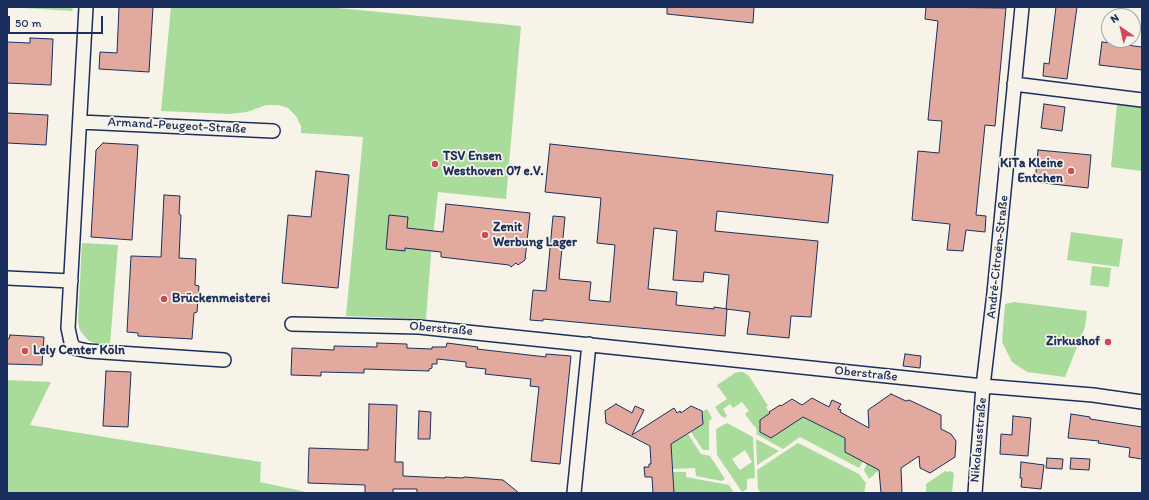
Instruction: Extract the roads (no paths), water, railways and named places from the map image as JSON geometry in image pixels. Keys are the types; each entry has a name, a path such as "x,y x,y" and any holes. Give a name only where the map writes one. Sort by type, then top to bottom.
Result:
{"street":[{"path":"86,7 68,328 71,342 74,348 88,351 224,360"},
{"name":"André-Citroën-Straße","path":"983,386 994,293 1022,7"},
{"path":"1014,84 1142,100"},
{"name":"Armand-Peugeot-Straße","path":"80,122 273,131"},
{"path":"7,278 71,281"},
{"name":"Oberstraße","path":"292,324 419,327 589,344 799,368 1093,395 1142,402"},
{"path":"574,493 589,344"},
{"name":"Nikolausstraße","path":"975,493 983,386"}],"place":[{"name":"TSV Ensen Westhoven 07 e.V.","path":"435,164"},
{"name":"KiTa Kleine Entchen","path":"1071,171"},
{"name":"Zenit Werbung Lager","path":"485,235"},
{"name":"Brückenmeisterei","path":"164,299"},
{"name":"Zirkushof","path":"1108,342"},
{"name":"Lely Center Köln","path":"25,351"}]}
